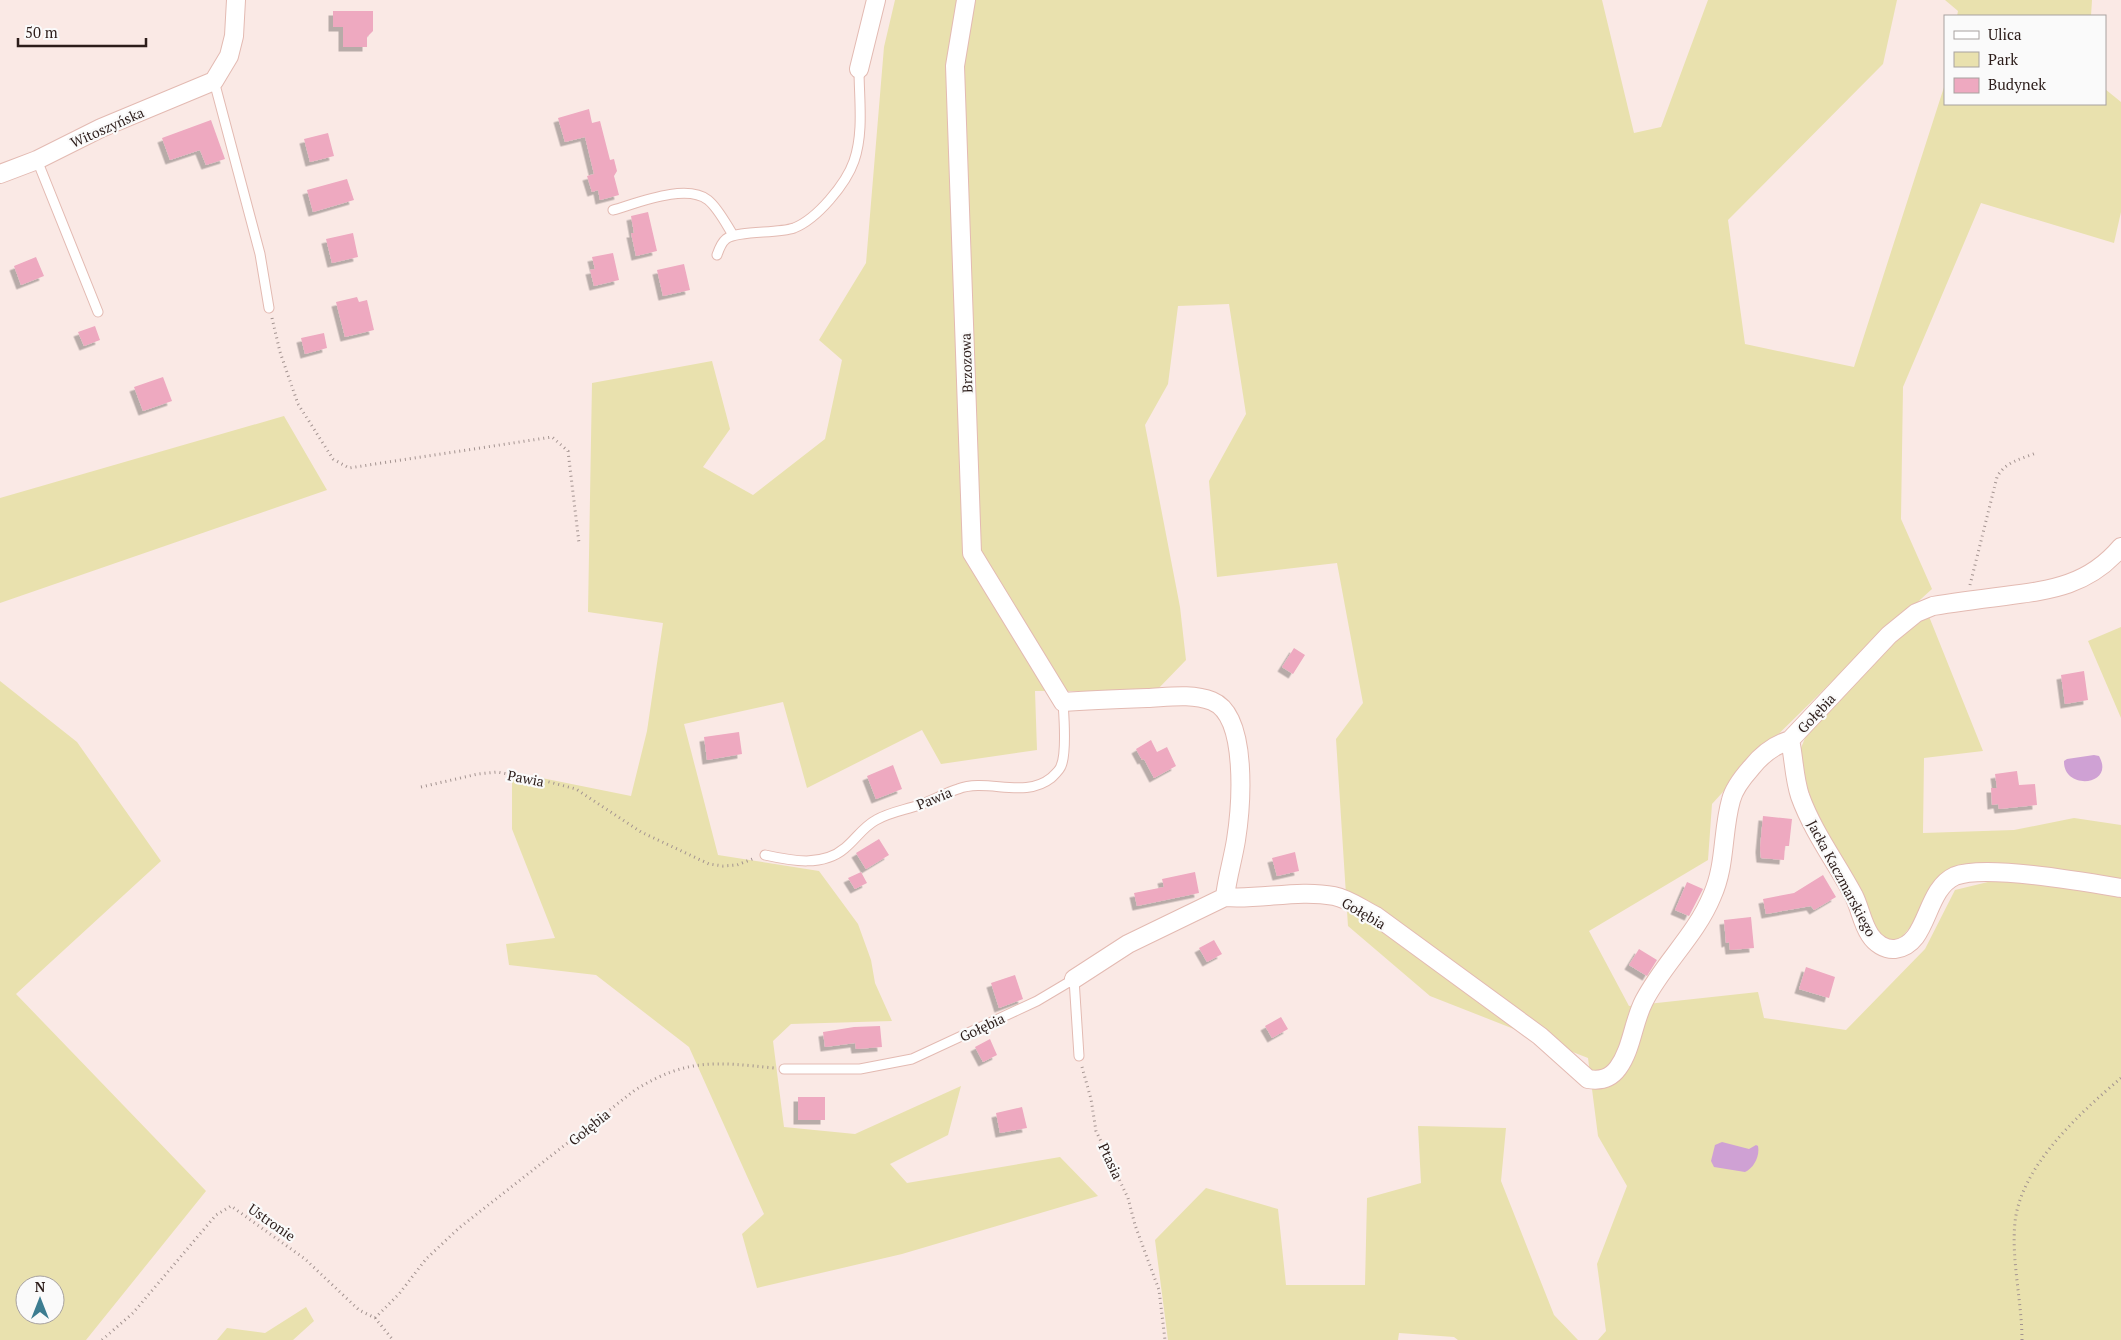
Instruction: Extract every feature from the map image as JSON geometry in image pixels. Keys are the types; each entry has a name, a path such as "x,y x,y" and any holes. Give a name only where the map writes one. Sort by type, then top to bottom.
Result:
{"street":[{"path":"214,81 229,56 234,36 236,0"},
{"path":"859,69 876,0"},
{"name":"Brzozowa","path":"966,0 955,66 972,554 1063,702"},
{"name":"Witoszyńska","path":"0,174 37,160 102,128 214,81"},
{"name":"Gołębia","path":"1074,979 1128,944 1225,896 1241,898 1334,896 1354,903 1376,916 1540,1036 1588,1079 1599,1081 1609,1077 1618,1068 1643,1002 1690,935 1712,898 1721,870 1731,799 1755,762 1769,749 1790,740 1889,635 1916,613 1933,606 2050,590 2072,583 2103,566 2121,546"},
{"path":"1063,702 1184,696 1214,701 1224,710 1231,722 1238,744 1240,784 1236,842 1225,896"},
{"name":"Jacka Kaczmarskiego","path":"1790,740 1799,793 1812,825 1854,897 1870,935 1885,948 1893,949 1906,946 1920,929 1938,890 1945,883 1962,875 1980,872 2012,874 2076,880 2121,888"}],"lane":[{"path":"717,255 725,239 733,235 794,228 831,199 845,181 854,161 859,137 859,69"},
{"path":"214,81 260,254 269,308"},
{"path":"37,160 98,312"},
{"path":"613,210 678,193 690,193 709,201 733,235"},
{"name":"Pawia","path":"765,855 791,860 820,861 837,854 865,827 895,811 921,805 938,796 961,788 1028,787 1040,784 1051,778 1061,766 1065,739 1063,702"},
{"path":"1074,979 1079,1056"},
{"name":"Gołębia","path":"784,1068 860,1068 888,1065 912,1059 1037,1001 1074,979"}],"path":[{"path":"269,308 280,352 298,404 333,460 349,468 552,437 568,451 579,543"},
{"path":"1966,601 1996,477 2001,469 2009,463 2036,453"},
{"name":"Pawia","path":"421,788 478,774 497,772 545,781 576,790 641,832 709,864 737,865 765,855"},
{"name":"Ptasia","path":"1079,1056 1091,1099 1096,1131 1128,1198 1135,1225 1159,1290 1165,1340"},
{"name":"Gołębia","path":"375,1318 399,1294 426,1259 460,1228 635,1090 677,1068 698,1064 739,1064 784,1068"},
{"path":"2022,1340 2015,1248 2015,1222 2021,1194 2049,1149 2088,1106 2121,1078"},
{"name":"Ustronie","path":"102,1340 133,1313 216,1215 231,1206 305,1259 359,1310 375,1318 393,1340"}],"green space":[{"path":"895,0 1602,0 1634,133 1661,127 1708,0 1897,0 1883,64 1728,220 1745,344 1854,367 1944,87 1944,105 2106,105 2106,90 2121,102 2121,212 2114,243 1981,203 1903,387 1901,519 1932,589 1855,659 1751,761 1712,804 1708,860 1589,931 1629,1006 1758,992 1764,1018 1846,1030 1925,949 1955,890 1992,881 2121,894 2121,1340 1598,1340 1606,1331 1597,1264 1627,1186 1598,1136 1588,1058 1430,996 1348,926 1336,739 1363,703 1337,563 1217,577 1209,481 1246,414 1229,304 1178,306 1168,384 1145,425 1180,607 1186,660 1156,691 1035,691 1037,750 941,764 922,730 807,788 783,702 684,724 718,855 819,871 858,924 871,960 875,983 892,1021 791,1024 773,1041 784,1127 855,1134 961,1086 948,1135 890,1164 907,1183 1060,1157 1098,1196 902,1254 757,1288 742,1234 764,1214 689,1047 596,975 509,965 506,944 555,938 512,829 512,772 631,796 647,731 663,623 588,612 592,383 712,361 730,429 703,467 753,495 825,439 842,360 819,340 866,263 884,47"},
{"path":"1945,0 2092,0 2091,15 1957,15 1958,11"},
{"path":"284,416 327,490 0,603 0,498"},
{"path":"1928,614 1983,751 1924,758 1923,833 2014,830 2074,818 2121,825 2121,880 1995,864 1949,871 1923,900 1915,921 1897,943 1878,936 1815,818 1801,782 1801,748 1805,738 1893,643"},
{"path":"2121,627 2121,718 2088,641"},
{"path":"0,681 77,742 161,861 16,994 206,1191 86,1340 0,1340"},
{"path":"1418,1126 1506,1128 1501,1181 1554,1315 1578,1340 1458,1340 1454,1337 1399,1333 1398,1340 1168,1340 1155,1240 1206,1188 1278,1209 1286,1285 1365,1285 1367,1198 1421,1183"},
{"path":"306,1307 314,1321 293,1340 217,1340 227,1328 265,1333"}],"shaded area":[{"path":"2099,756 2102,766 2101,774 2095,779 2079,781 2071,777 2066,771 2064,761 2067,759"},
{"path":"1722,1142 1749,1149 1756,1145 1758,1146 1758,1154 1754,1165 1745,1172 1714,1167 1711,1161 1715,1145"}],"building":[{"path":"333,11 373,11 373,31 367,37 367,47 343,47 343,27 333,27"},
{"path":"589,109 592,123 600,121 610,160 614,159 617,171 614,176 619,195 600,200 598,190 592,192 587,176 594,174 585,137 565,142 558,118"},
{"path":"211,120 225,159 206,165 200,150 170,160 162,138"},
{"path":"328,133 334,156 310,162 304,139"},
{"path":"347,179 354,200 313,212 307,190"},
{"path":"648,212 657,251 636,256 631,233 634,233 631,216"},
{"path":"353,233 358,257 332,263 326,239"},
{"path":"613,253 619,280 594,286 590,270 595,269 592,257"},
{"path":"36,257 44,276 21,285 14,266"},
{"path":"684,264 690,290 663,296 657,270"},
{"path":"357,297 359,302 367,300 374,330 345,337 336,302"},
{"path":"95,326 100,340 84,346 78,332"},
{"path":"324,333 327,348 305,354 301,338"},
{"path":"163,377 172,401 143,411 134,387"},
{"path":"1294,648 1305,655 1293,674 1282,667"},
{"path":"2084,671 2088,700 2065,704 2061,675"},
{"path":"739,732 742,754 707,760 704,737"},
{"path":"1151,740 1157,752 1167,747 1176,766 1154,778 1144,759 1142,760 1136,749"},
{"path":"893,765 902,789 876,799 867,776"},
{"path":"2017,771 2019,785 2035,784 2037,805 1999,809 1998,804 1992,805 1991,788 1997,788 1995,774"},
{"path":"1763,816 1792,819 1789,846 1785,846 1784,860 1761,858"},
{"path":"879,839 889,855 866,869 856,853"},
{"path":"1295,852 1299,871 1277,876 1272,858"},
{"path":"861,872 867,883 855,889 848,878"},
{"path":"1195,872 1199,893 1137,906 1134,893 1164,887 1162,879"},
{"path":"1823,875 1836,897 1814,910 1811,906 1766,914 1763,899 1794,893"},
{"path":"1687,882 1703,889 1689,916 1675,910"},
{"path":"1751,917 1754,948 1730,950 1729,942 1726,943 1724,920"},
{"path":"1214,940 1222,954 1207,962 1199,948"},
{"path":"1639,949 1657,960 1647,976 1629,965"},
{"path":"1806,967 1835,977 1829,998 1799,989"},
{"path":"1015,975 1023,999 999,1008 991,983"},
{"path":"1281,1017 1288,1029 1272,1038 1265,1026"},
{"path":"880,1026 882,1047 856,1049 855,1043 825,1047 823,1032 854,1027"},
{"path":"990,1039 997,1055 983,1062 975,1047"},
{"path":"798,1097 825,1097 825,1120 798,1120"},
{"path":"1022,1107 1027,1128 1000,1133 996,1113"}]}
